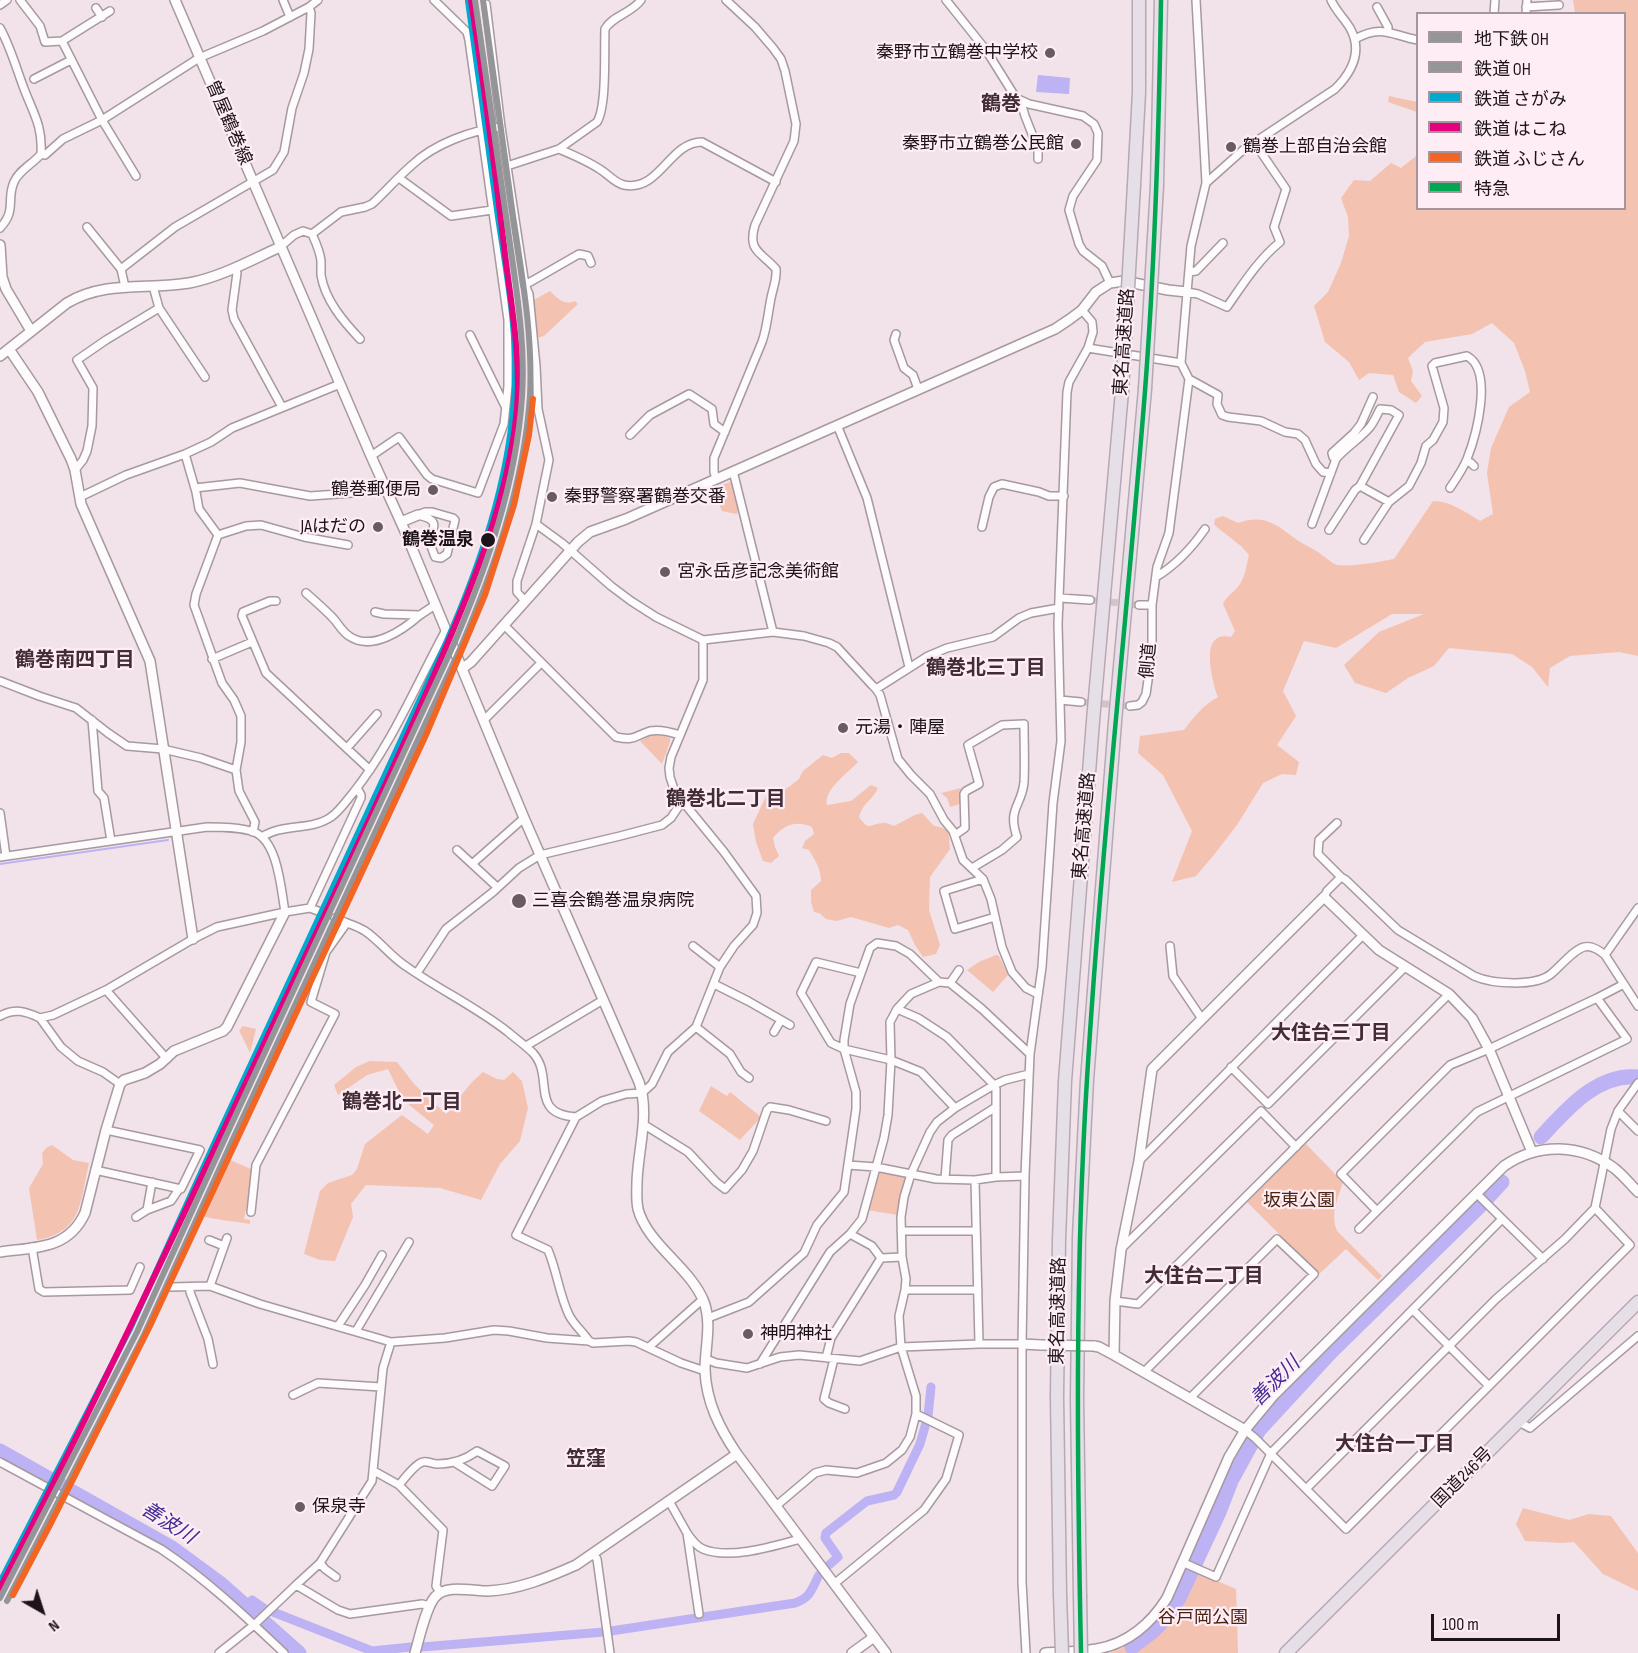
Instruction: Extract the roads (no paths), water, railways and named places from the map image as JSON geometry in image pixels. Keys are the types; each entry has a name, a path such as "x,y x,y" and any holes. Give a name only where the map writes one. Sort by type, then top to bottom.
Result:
{"highway":[{"name":"東名高速道路","path":"1062,1653 1058,1374 1065,1081 1122,391 1138,93 1139,0"},
{"name":"東名高速道路","path":"1081,1653 1077,1400 1079,1237 1087,1080 1114,734 1145,389 1157,186 1161,0"},
{"name":"国道246号","path":"1286,1653 1638,1302"}],"street":[{"path":"0,5 7,0"},
{"path":"20,0 40,26 45,42 54,40 62,42 110,11"},
{"name":"曽屋鶴巻線","path":"174,0 401,522 642,1093"},
{"path":"282,0 290,17"},
{"path":"41,154 45,155 69,135 102,120 199,58 263,31 318,0"},
{"path":"371,456 399,437 432,479 478,493 504,424 508,386 508,320 467,32 434,0"},
{"path":"507,166 559,149 597,122 601,116 605,30 608,24 636,7 641,0"},
{"path":"716,479 714,458 762,342 768,324 771,297 777,276 776,268 761,257 757,251 752,234 794,141 796,124 781,59 755,27 726,0"},
{"path":"946,0 986,50 1016,98 1021,102 1083,116 1094,124 1098,133 1097,160 1073,196 1069,210 1079,244 1083,251 1102,266 1110,283"},
{"path":"1196,0 1206,183 1191,246 1181,363 1189,380 1218,395 1217,404 1222,415 1260,421 1285,432 1298,434 1305,440 1316,464 1323,472 1331,473"},
{"path":"1206,183 1254,142 1335,89 1346,78 1354,64 1357,51 1355,39 1331,0"},
{"path":"486,4 501,127 525,285 529,294 538,409 549,460 536,524 516,586 525,601"},
{"path":"1526,7 1559,5"},
{"path":"121,268 175,227 273,170 284,152 292,108 304,73 309,49 309,7"},
{"path":"1377,7 1388,27 1388,32"},
{"path":"96,8 102,17"},
{"path":"0,28 38,121 42,144 41,154 16,178 12,186 9,219 0,228"},
{"path":"1355,39 1376,30 1416,39"},
{"path":"62,42 102,120 136,176"},
{"path":"34,79 71,60"},
{"path":"1021,102 1024,116 1038,149 1038,159"},
{"path":"312,234 341,212 372,204 414,163 427,154 481,130 501,127"},
{"path":"559,149 583,159 619,183 636,185 655,176 684,147 694,142 702,142 776,182"},
{"path":"463,668 471,662 570,550 590,532 626,519 1055,329 1082,310 1096,292 1110,283 1125,281 1198,294 1227,307 1266,253 1280,242 1274,227 1286,189 1254,142"},
{"path":"399,178 451,216 492,210"},
{"path":"87,227 121,268 125,286"},
{"path":"0,356 78,296 100,289 203,280 280,247 303,231 312,234 320,252 321,274 325,290 336,310 360,339"},
{"path":"1189,272 1196,271 1223,243"},
{"path":"0,245 1,274 6,289 31,331"},
{"path":"525,285 579,254 588,256 591,263"},
{"path":"235,268 237,273 232,310 234,319 282,407"},
{"path":"153,286 159,308 205,377"},
{"path":"75,470 87,451 92,426 93,388 77,360 159,308"},
{"path":"1026,1653 1022,1582 1022,1344 1029,1074 1042,967 1053,803 1061,741 1059,608 1067,392 1073,372 1088,348 1093,332 1092,322 1082,310"},
{"path":"896,334 894,340 904,368 913,375 918,389"},
{"path":"470,335 506,409"},
{"path":"1088,348 1181,363"},
{"path":"9,349 38,392 75,470 81,504 150,661 193,939"},
{"path":"1364,540 1389,502 1409,486 1421,463 1426,446 1433,440 1443,422 1444,408 1432,366 1435,363 1467,356 1477,367 1481,386 1481,404 1471,462 1450,488"},
{"name":"側道","path":"1130,706 1142,702 1146,694 1152,652 1152,605 1156,567 1169,533 1189,380"},
{"path":"80,497 126,475 185,454 232,429 340,384"},
{"path":"630,435 650,415 688,394 712,409 714,424 725,432"},
{"path":"1336,459 1332,453 1354,433 1373,397"},
{"path":"1312,524 1336,459 1370,427 1380,409 1391,410 1399,415 1360,486 1329,530"},
{"path":"837,425 867,498 909,667"},
{"path":"185,454 199,509 218,535"},
{"path":"733,471 773,632"},
{"path":"195,488 240,483 310,496 366,492 384,486"},
{"path":"982,527 993,487 1002,484 1049,496 1064,496"},
{"path":"1360,486 1389,502"},
{"path":"401,522 432,512 453,518 456,523 447,554 441,558 435,557 429,541 434,525 442,515"},
{"path":"418,515 429,519 434,525"},
{"path":"536,524 631,601 656,617 703,640 773,632 804,636 837,647 880,695 898,759 930,795 955,835 963,860 983,879 995,917 998,948 1012,972 1026,988 1038,994"},
{"path":"218,535 246,526 261,525 304,537 348,545"},
{"path":"1156,577 1183,556 1205,529"},
{"path":"218,535 194,605 222,683 234,700 241,716 241,742 237,770 239,791 255,822 253,832"},
{"path":"306,593 332,616 346,634 361,641 380,639 390,635 409,625 435,605"},
{"path":"1060,598 1090,600"},
{"path":"276,601 270,601 243,612 242,616 266,672 370,770"},
{"path":"1139,605 1152,605"},
{"path":"876,689 909,667 947,648 993,637 1019,618 1031,613 1059,608"},
{"path":"375,612 420,615"},
{"path":"504,625 616,737 633,739 656,730 680,735"},
{"path":"262,837 271,831 321,823 337,812 357,788 390,739 446,630"},
{"path":"589,1341 574,1324 568,1313 548,1250 516,1235 576,1117 602,1101 612,1097 642,1093 652,1084 668,1053 696,1027 720,966 734,946 753,926 757,913 756,896 675,792 672,785 669,768 671,757 703,680 703,640"},
{"path":"212,659 252,642"},
{"path":"484,720 542,663"},
{"path":"0,681 76,708 128,746 162,749 201,758 237,770"},
{"path":"1060,700 1081,702"},
{"path":"347,748 377,714"},
{"path":"92,720 99,791 104,798 111,841"},
{"path":"955,835 965,828 964,794 979,784 968,745 1002,725 1024,724 1024,785 1014,811 1013,822 1017,837 1002,850 972,868"},
{"path":"40,1018 52,1015 106,990 217,927 285,912 314,909 361,798 357,788"},
{"path":"417,974 446,929 519,868 540,855 662,825 671,818 679,806 685,804"},
{"path":"0,813 3,857 207,827 226,827 253,832 262,837 269,846 276,866 285,912 227,1027 223,1031 174,1052 145,1073 124,1080 120,1084 80,1224 66,1238 56,1243 0,1252"},
{"path":"472,864 524,818"},
{"path":"1337,824 1319,840 1318,854 1398,930 1484,980 1526,982 1540,980 1578,950 1584,947 1597,949 1605,955 1638,1006"},
{"path":"457,850 497,887"},
{"path":"1114,1355 1115,1301 1121,1250 1139,1161 1152,1068 1324,897 1341,877"},
{"path":"983,879 944,891 955,928 995,917"},
{"path":"1324,897 1379,950 1449,994 1472,1018 1489,1048 1532,1152"},
{"path":"1605,955 1635,918 1638,908"},
{"path":"335,918 366,932 405,967 489,1017 526,1046 539,1061 543,1072 547,1103 559,1115 576,1117"},
{"path":"251,1212 256,1165 335,1014 311,1002 327,952 346,924"},
{"path":"1139,1161 1363,935"},
{"path":"708,1318 749,1302 804,1253 817,1225 844,1192 856,1109 856,1092 844,1049 850,1004 870,948 877,943 896,946 910,954 939,982"},
{"path":"693,946 720,966"},
{"path":"1170,946 1173,976 1202,1019"},
{"path":"861,973 816,962 801,993 831,1043 844,1049 891,1060 921,1072 955,1108"},
{"path":"1231,1067 1268,1104 1404,967"},
{"path":"950,983 959,969"},
{"path":"760,1364 830,1252 850,1234 862,1219 888,1115 891,1060 890,1022 897,1009 911,994 939,982 950,983 1030,1054"},
{"path":"714,984 789,1025"},
{"path":"1377,1211 1341,1173 1450,1065 1624,984"},
{"path":"106,990 166,1059"},
{"path":"1115,1301 1138,1304 1449,994"},
{"path":"1359,1229 1477,1112 1627,1040 1597,998"},
{"path":"526,1046 603,1000"},
{"path":"897,1009 918,1018 947,1037 994,1085 996,1089 996,1177"},
{"path":"0,1016 9,1011 19,1011 40,1018 61,1047 69,1054 120,1084"},
{"path":"774,1032 781,1020"},
{"path":"696,1027 730,1054 741,1072 749,1078"},
{"path":"776,1506 815,1473 826,1470 857,1473 886,1463 902,1450 910,1437 916,1414 916,1396 901,1347 899,1316 906,1279 902,1257 901,1217 911,1174 937,1122 955,1108 994,1085 1029,1074"},
{"path":"1306,1489 1496,1299 1565,1239 1595,1208 1611,1129 1618,1111 1638,1083"},
{"path":"642,1093 643,1124 637,1177 638,1210 655,1239 693,1282 703,1299 708,1318 705,1371 715,1417 737,1454 886,1653"},
{"path":"643,1124 687,1152 725,1189 742,1170 753,1151 770,1107 826,1121"},
{"path":"945,1179 948,1140 996,1107"},
{"path":"1121,1250 1261,1111 1296,1147"},
{"path":"1618,1111 1638,1131"},
{"path":"106,1130 200,1150 181,1189 171,1201 136,1217"},
{"path":"1045,1653 1095,1650 1129,1637 1145,1625 1167,1598 1228,1457 1245,1430 1274,1395 1504,1166 1532,1152 1572,1149 1590,1154 1604,1162 1638,1191"},
{"path":"848,1165 876,1167 936,1179 975,1180 1025,1176"},
{"path":"95,1170 179,1189"},
{"path":"975,1180 979,1344"},
{"path":"147,1210 152,1182"},
{"path":"1476,1193 1543,1259"},
{"path":"706,1359 747,1368 780,1357 799,1355 860,1361 901,1347 1022,1344 1099,1347 1245,1430 1346,1528 1630,1245 1595,1208"},
{"path":"1184,1563 1216,1577 1271,1453 1502,1219"},
{"path":"901,1231 976,1231"},
{"path":"850,1234 872,1246 881,1258"},
{"path":"210,1286 227,1238"},
{"path":"1144,1372 1277,1239 1314,1274 1190,1398"},
{"path":"209,1240 224,1246"},
{"path":"356,1331 409,1242"},
{"path":"32,1247 39,1289 44,1292 130,1290 140,1267"},
{"path":"338,1326 382,1255"},
{"path":"881,1258 902,1257"},
{"path":"845,1409 829,1404 825,1399 831,1338 881,1258"},
{"path":"171,1287 210,1286 260,1304 391,1342 445,1338 494,1330 593,1343 629,1341 705,1371"},
{"path":"190,1287 213,1364"},
{"path":"905,1290 978,1290"},
{"path":"649,1347 703,1299"},
{"path":"1413,1310 1489,1386"},
{"path":"1519,1422 1530,1428 1638,1336"},
{"path":"219,1653 264,1617 320,1563 372,1481 383,1368 391,1342"},
{"path":"293,1395 318,1383 381,1387"},
{"path":"1557,1384 1567,1396"},
{"path":"834,1584 924,1510 946,1479 959,1435 916,1414"},
{"path":"399,1485 418,1464 465,1460 477,1451 505,1466 492,1486 454,1462"},
{"path":"415,1653 430,1606 440,1592 452,1589 490,1591 514,1587 554,1575 576,1565 737,1454"},
{"path":"0,1462 161,1549 229,1602 284,1653"},
{"path":"374,1471 399,1485 443,1530 436,1586 440,1592"},
{"path":"669,1501 687,1533 703,1549 720,1553 765,1549 800,1539"},
{"path":"687,1533 699,1614"},
{"path":"593,1554 597,1559 610,1653"},
{"path":"320,1563 336,1577"},
{"path":"296,1585 338,1610 350,1614 422,1604 430,1606"},
{"path":"852,1653 873,1637"}],"waterway":[{"path":"0,864 168,840"},
{"name":"善波川","path":"1541,1137 1583,1095 1609,1081 1623,1077 1638,1077"},
{"name":"善波川","path":"1132,1647 1166,1618 1179,1598 1231,1481 1259,1430 1331,1352 1502,1182"},
{"path":"928,1416 931,1387"},
{"path":"829,1565 838,1557 825,1538 826,1533 867,1501 894,1495 897,1492 920,1444 926,1423"},
{"name":"善波川","path":"0,1451 172,1548 221,1584 299,1653"},
{"path":"611,1631 795,1603 808,1595 819,1575"},
{"path":"252,1600 265,1609"},
{"path":"273,1612 372,1651 411,1647"},
{"path":"422,1647 604,1632"}],"tunnel":[{"path":"1090,600 1139,605"},
{"path":"1081,702 1130,706"},
{"path":"318,911 335,918"}],"metro line":[{"name":"OH","path":"0,1598 137,1332 453,646 498,524 519,429 523,374 516,284 475,0"}],"rail line":[{"name":"はこね","path":"0,1588 123,1341 380,797 464,605 498,508 513,442 518,369 485,95 471,0"},
{"name":"OH","path":"7,1601 144,1335 460,649 506,526 527,429 530,351 523,284 483,0"},
{"name":"さがみ","path":"0,1582 130,1329 446,643 470,584 490,524 499,493 511,431 515,353 508,285 468,1"},
{"name":"ふじさん","path":"13,1595 149,1328 426,735 485,595 514,505 529,435 533,399"}],"place":[{"name":"秦野市立鶴巻中学校","path":"1050,53"},
{"name":"秦野市立鶴巻公民館","path":"1076,144"},
{"name":"鶴巻上部自治会館","path":"1231,147"},
{"name":"鶴巻郵便局","path":"433,490"},
{"name":"秦野警察署鶴巻交番","path":"552,497"},
{"name":"JAはだの","path":"378,527"},
{"name":"鶴巻温泉","path":"488,540"},
{"name":"宮永岳彦記念美術館","path":"665,572"},
{"name":"元湯・陣屋","path":"843,728"},
{"name":"三喜会鶴巻温泉病院","path":"519,901"},
{"name":"神明神社","path":"748,1334"},
{"name":"保泉寺","path":"300,1507"}],"district":[{"name":"鶴巻","path":"1001,105"},
{"name":"鶴巻南四丁目","path":"75,661"},
{"name":"鶴巻北三丁目","path":"986,669"},
{"name":"鶴巻北二丁目","path":"726,800"},
{"name":"大住台三丁目","path":"1331,1034"},
{"name":"鶴巻北一丁目","path":"402,1103"},
{"name":"大住台二丁目","path":"1204,1277"},
{"name":"大住台一丁目","path":"1395,1445"},
{"name":"笠窪","path":"586,1460"}],"park label":[{"name":"坂東公園","path":"1299,1201"},
{"name":"谷戸岡公園","path":"1203,1618"}]}
